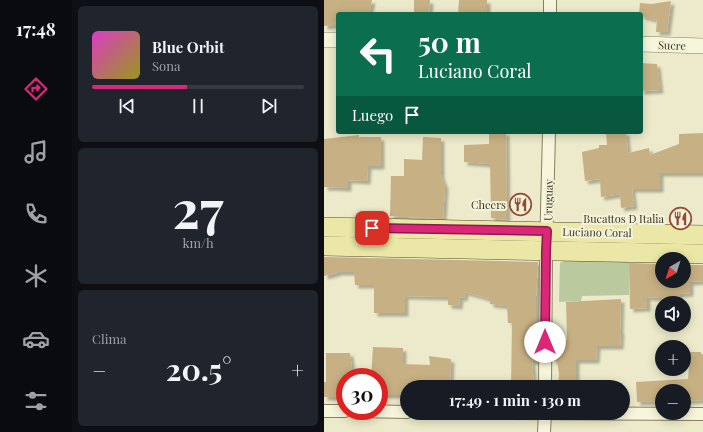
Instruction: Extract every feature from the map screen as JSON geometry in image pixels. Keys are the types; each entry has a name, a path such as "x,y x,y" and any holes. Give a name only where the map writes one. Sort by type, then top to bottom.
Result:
{"main road":[{"name":"Luciano Coral","path":"324,227 703,235"},
{"name":"Luciano Coral","path":"324,246 703,254"}],"street":[{"path":"550,0 550,12"},
{"path":"324,40 336,40"},
{"name":"Sucre","path":"643,44 703,46"},
{"name":"Uruguay","path":"545,380 549,134"},
{"path":"324,410 336,411"},
{"path":"388,412 400,412"},
{"path":"630,414 703,414"},
{"path":"544,432 545,420"}],"green space":[{"path":"563,261 629,261 629,295 582,296 581,301 559,302 560,263"}],"building":[{"path":"324,0 372,0 369,12 336,12 335,25 324,26"},
{"path":"414,0 430,0 429,12 414,12"},
{"path":"459,0 487,0 487,12 458,12"},
{"path":"671,1 667,32 656,32 657,20 643,16 643,12 639,12 640,3 652,4"},
{"path":"643,63 657,64 660,90 643,91"},
{"path":"703,133 703,173 660,173 660,189 632,189 634,206 621,208 620,194 601,197 600,179 585,181 582,152 599,148 599,145 607,145 606,134 626,134 628,153 649,148 650,155 679,144 679,134"},
{"path":"489,134 506,134 507,220 491,218 490,164 464,162 464,145 489,144"},
{"path":"359,135 359,137 381,137 381,166 368,166 367,181 348,180 348,188 324,187 324,139"},
{"path":"423,137 441,138 441,175 445,186 443,219 390,216 391,176 404,176 404,159 422,160"},
{"path":"324,257 538,262 536,340 538,340 538,361 532,361 533,380 511,380 512,323 508,323 507,306 490,304 490,299 465,292 464,298 460,297 459,306 448,305 448,297 405,296 405,313 374,313 374,285 355,285 354,272 338,272 324,276"},
{"path":"629,263 655,264 655,288 690,288 690,293 679,294 678,296 647,297 647,308 630,309"},
{"path":"691,265 703,265 703,281 691,282"},
{"path":"621,299 620,346 597,346 596,360 576,360 576,380 559,380 557,361 553,361 553,340 567,340 566,302"},
{"path":"373,347 403,348 403,364 430,365 429,356 451,359 450,380 400,380 400,395 388,395 388,368 372,368"},
{"path":"691,352 701,352 701,354 703,354 703,400 691,401 691,384 655,384 655,401 637,402 636,382 688,379 688,376 691,376"},
{"path":"326,353 350,353 352,368 336,368 336,397 324,397 324,382 326,382"}],"place":[{"name":"Cheers","path":"521,204"},
{"name":"Bucattos D Italia","path":"680,218"}],"route":[{"path":"372,228 547,231 545,342"}]}
